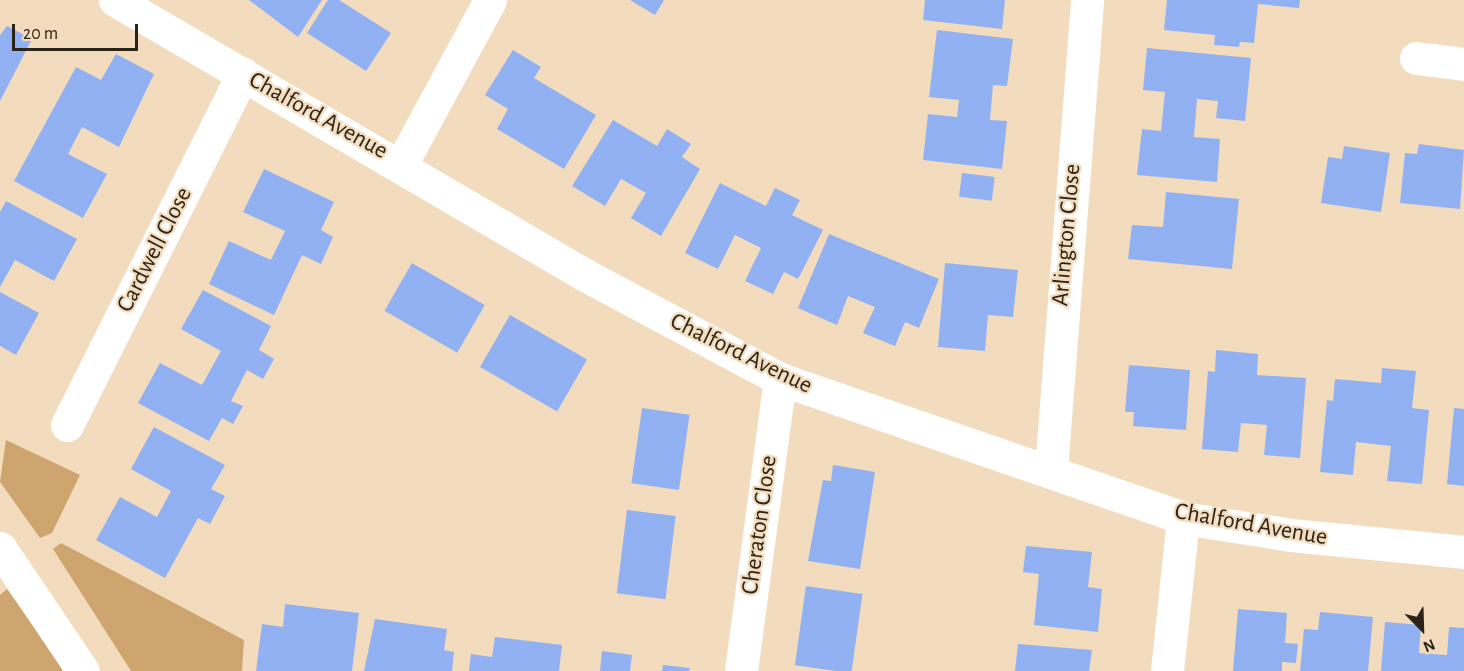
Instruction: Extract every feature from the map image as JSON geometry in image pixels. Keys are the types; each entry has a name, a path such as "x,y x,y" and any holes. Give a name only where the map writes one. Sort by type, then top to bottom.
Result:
{"street":[{"name":"Chalford Avenue","path":"115,0 402,163 585,275 780,379 1051,470 1184,518 1291,535 1464,552"},
{"path":"402,163 490,0"},
{"name":"Arlington Close","path":"1051,470 1087,0"},
{"path":"1416,58 1464,64"},
{"name":"Cardwell Close","path":"67,425 243,74"},
{"name":"Cheraton Close","path":"741,671 780,379"},
{"path":"1167,671 1184,518"},
{"path":"0,548 83,671"}],"shaded area":[{"path":"6,440 80,475 52,533 40,538 0,482"},
{"path":"61,543 244,640 242,671 131,671 53,549"},
{"path":"7,589 63,671 0,671 0,595"}],"building":[{"path":"249,0 322,0 298,37"},
{"path":"328,0 339,0 391,33 366,71 307,33"},
{"path":"630,0 664,0 655,15"},
{"path":"925,0 1005,0 1002,29 923,20"},
{"path":"1167,0 1300,0 1299,8 1258,4 1254,43 1240,42 1239,47 1214,45 1215,35 1164,30"},
{"path":"7,26 32,39 0,101 0,35"},
{"path":"937,30 1013,39 1007,86 993,85 990,120 1007,121 1002,169 923,160 928,114 957,117 959,100 929,97"},
{"path":"1147,48 1251,58 1245,121 1216,118 1218,101 1197,99 1194,137 1220,139 1217,182 1137,175 1142,129 1161,131 1165,92 1143,90"},
{"path":"513,50 541,67 534,78 596,115 564,169 497,129 508,109 485,95"},
{"path":"116,54 154,74 119,147 82,127 68,154 107,174 83,218 14,181 76,67 101,80"},
{"path":"613,120 657,146 667,129 691,144 682,157 700,169 661,236 631,218 646,193 621,179 605,206 572,186"},
{"path":"1419,144 1464,150 1460,209 1400,203 1405,153 1417,154"},
{"path":"1344,146 1390,153 1381,212 1321,203 1328,157 1342,159"},
{"path":"264,169 334,202 321,230 333,237 321,264 302,255 274,315 209,284 229,241 271,260 285,231 243,212"},
{"path":"962,173 995,177 992,201 959,197"},
{"path":"720,183 766,206 775,188 800,200 792,215 823,230 798,279 784,272 773,294 745,281 761,248 735,235 718,269 685,253"},
{"path":"1166,192 1239,199 1232,269 1128,259 1132,225 1163,227"},
{"path":"6,201 77,239 54,281 15,260 0,287 0,212"},
{"path":"829,234 939,279 919,328 905,322 895,346 863,333 875,307 848,296 837,325 798,308"},
{"path":"412,263 485,305 457,353 384,311"},
{"path":"945,263 1018,270 1013,317 988,315 985,351 938,347"},
{"path":"203,290 271,326 259,350 274,359 263,379 247,370 231,401 243,406 233,424 222,418 209,441 138,403 160,363 202,385 221,351 181,329"},
{"path":"0,292 39,313 16,355 0,346"},
{"path":"510,315 587,360 557,411 480,367"},
{"path":"1216,350 1258,354 1257,375 1306,378 1300,458 1264,455 1267,425 1241,423 1238,452 1202,449 1208,371 1215,372"},
{"path":"1129,365 1190,370 1186,430 1133,426 1134,412 1125,412"},
{"path":"1382,368 1416,371 1412,408 1429,410 1422,484 1387,481 1391,446 1356,442 1353,475 1320,472 1327,400 1333,401 1335,379 1381,383"},
{"path":"642,408 690,415 679,490 631,483"},
{"path":"1454,408 1464,409 1464,486 1447,484"},
{"path":"154,427 225,465 211,489 225,496 210,524 198,518 165,578 96,540 120,497 157,517 171,491 131,469"},
{"path":"833,465 875,472 860,569 808,561 823,480 831,481"},
{"path":"627,510 676,516 665,599 617,593"},
{"path":"1026,546 1092,552 1088,587 1102,589 1098,632 1034,625 1039,574 1023,572"},
{"path":"806,586 862,594 852,671 795,665"},
{"path":"285,604 359,613 352,671 256,671 262,624 283,627"},
{"path":"1238,609 1287,613 1285,643 1298,644 1296,663 1282,662 1282,671 1233,671"},
{"path":"1320,612 1373,617 1368,671 1300,671 1304,629 1318,630"},
{"path":"375,619 447,629 444,650 454,652 452,671 364,671"},
{"path":"1385,622 1421,625 1419,653 1447,655 1449,627 1464,628 1464,671 1381,671"},
{"path":"495,637 562,645 559,671 469,671 471,654 492,657"},
{"path":"1018,644 1092,650 1089,671 1015,671"},
{"path":"602,651 632,655 630,671 600,671"},
{"path":"663,665 690,668 689,671 662,671"}]}
